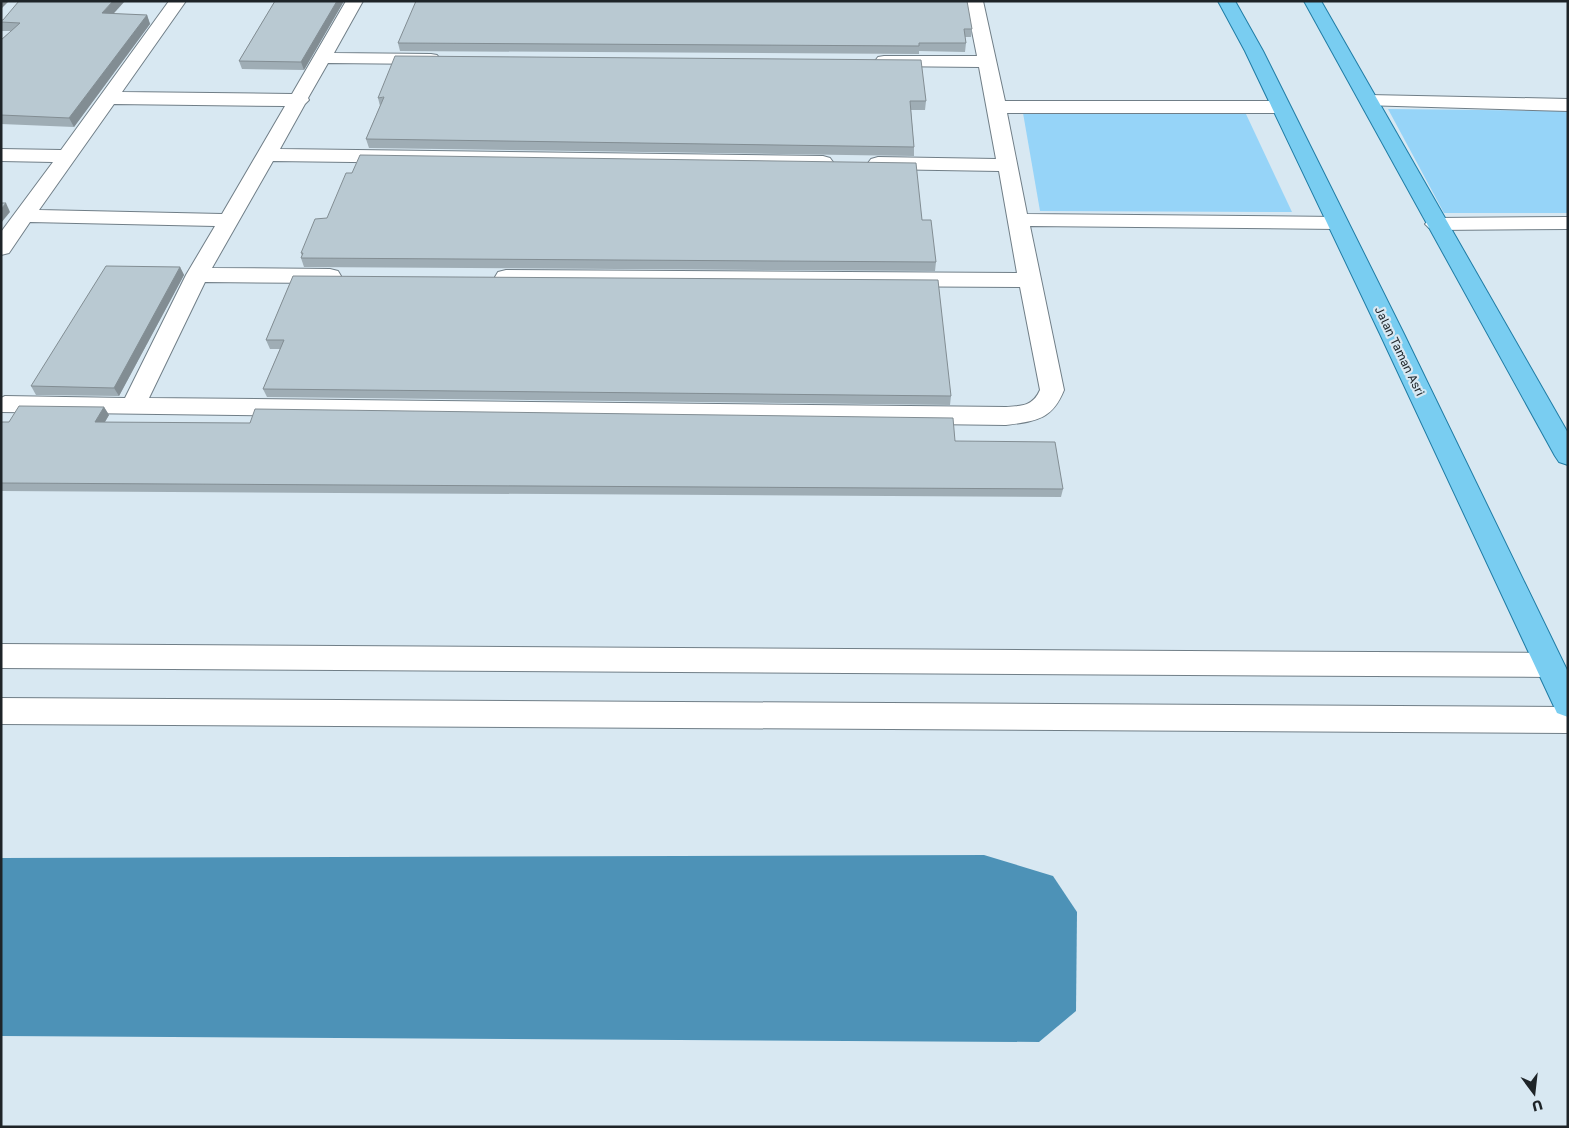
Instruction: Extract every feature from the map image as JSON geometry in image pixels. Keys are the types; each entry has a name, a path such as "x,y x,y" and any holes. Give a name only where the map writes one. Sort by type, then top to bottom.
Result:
{"main road":[{"path":"1312,1 1568,456"},
{"path":"1330,1 1339,49"},
{"name":"Jalan Taman Asri","path":"1218,4 1254,51 1568,704"}],"street":[{"path":"1,248 178,1"},
{"path":"133,406 197,276 228,220 300,100 355,1"},
{"path":"4,405 1006,416 1036,413 1048,403 1052,390 1028,280 1019,220 974,1"},
{"path":"323,58 452,59"},
{"path":"868,61 988,62"},
{"path":"108,98 300,100"},
{"path":"1369,101 1568,104"},
{"path":"996,107 1280,106"},
{"path":"1,155 66,156"},
{"path":"267,155 1008,165"},
{"path":"25,216 228,220"},
{"path":"1019,220 1337,223"},
{"path":"1436,224 1568,223"},
{"path":"197,276 355,276"},
{"path":"484,277 1028,280"},
{"path":"1,656 1548,665"},
{"path":"1,711 1568,720"}],"shaded area":[{"path":"1388,109 1568,111 1568,213 1444,213"},
{"path":"1023,113 1246,114 1292,212 1040,211"},
{"path":"984,855 1053,876 1077,912 1076,1011 1039,1042 1,1036 1,858"}],"building":[{"path":"19,1 113,1 102,13 147,15 69,118 1,115 1,40 20,23 1,22 1,20"},
{"path":"275,1 337,1 301,62 239,61"},
{"path":"416,1 967,1 972,29 964,29 966,43 919,43 919,46 398,43"},
{"path":"395,56 921,60 926,101 910,101 914,147 366,139 384,97 378,98"},
{"path":"360,155 916,163 922,220 931,220 936,262 301,258 303,253 301,253 315,219 327,218 346,173 352,173"},
{"path":"106,266 180,267 114,388 31,386"},
{"path":"293,276 938,280 951,396 263,389 284,340 266,340"},
{"path":"19,406 104,407 95,422 250,423 255,409 953,418 955,441 1055,442 1063,489 1,483 1,422 9,422"}]}
